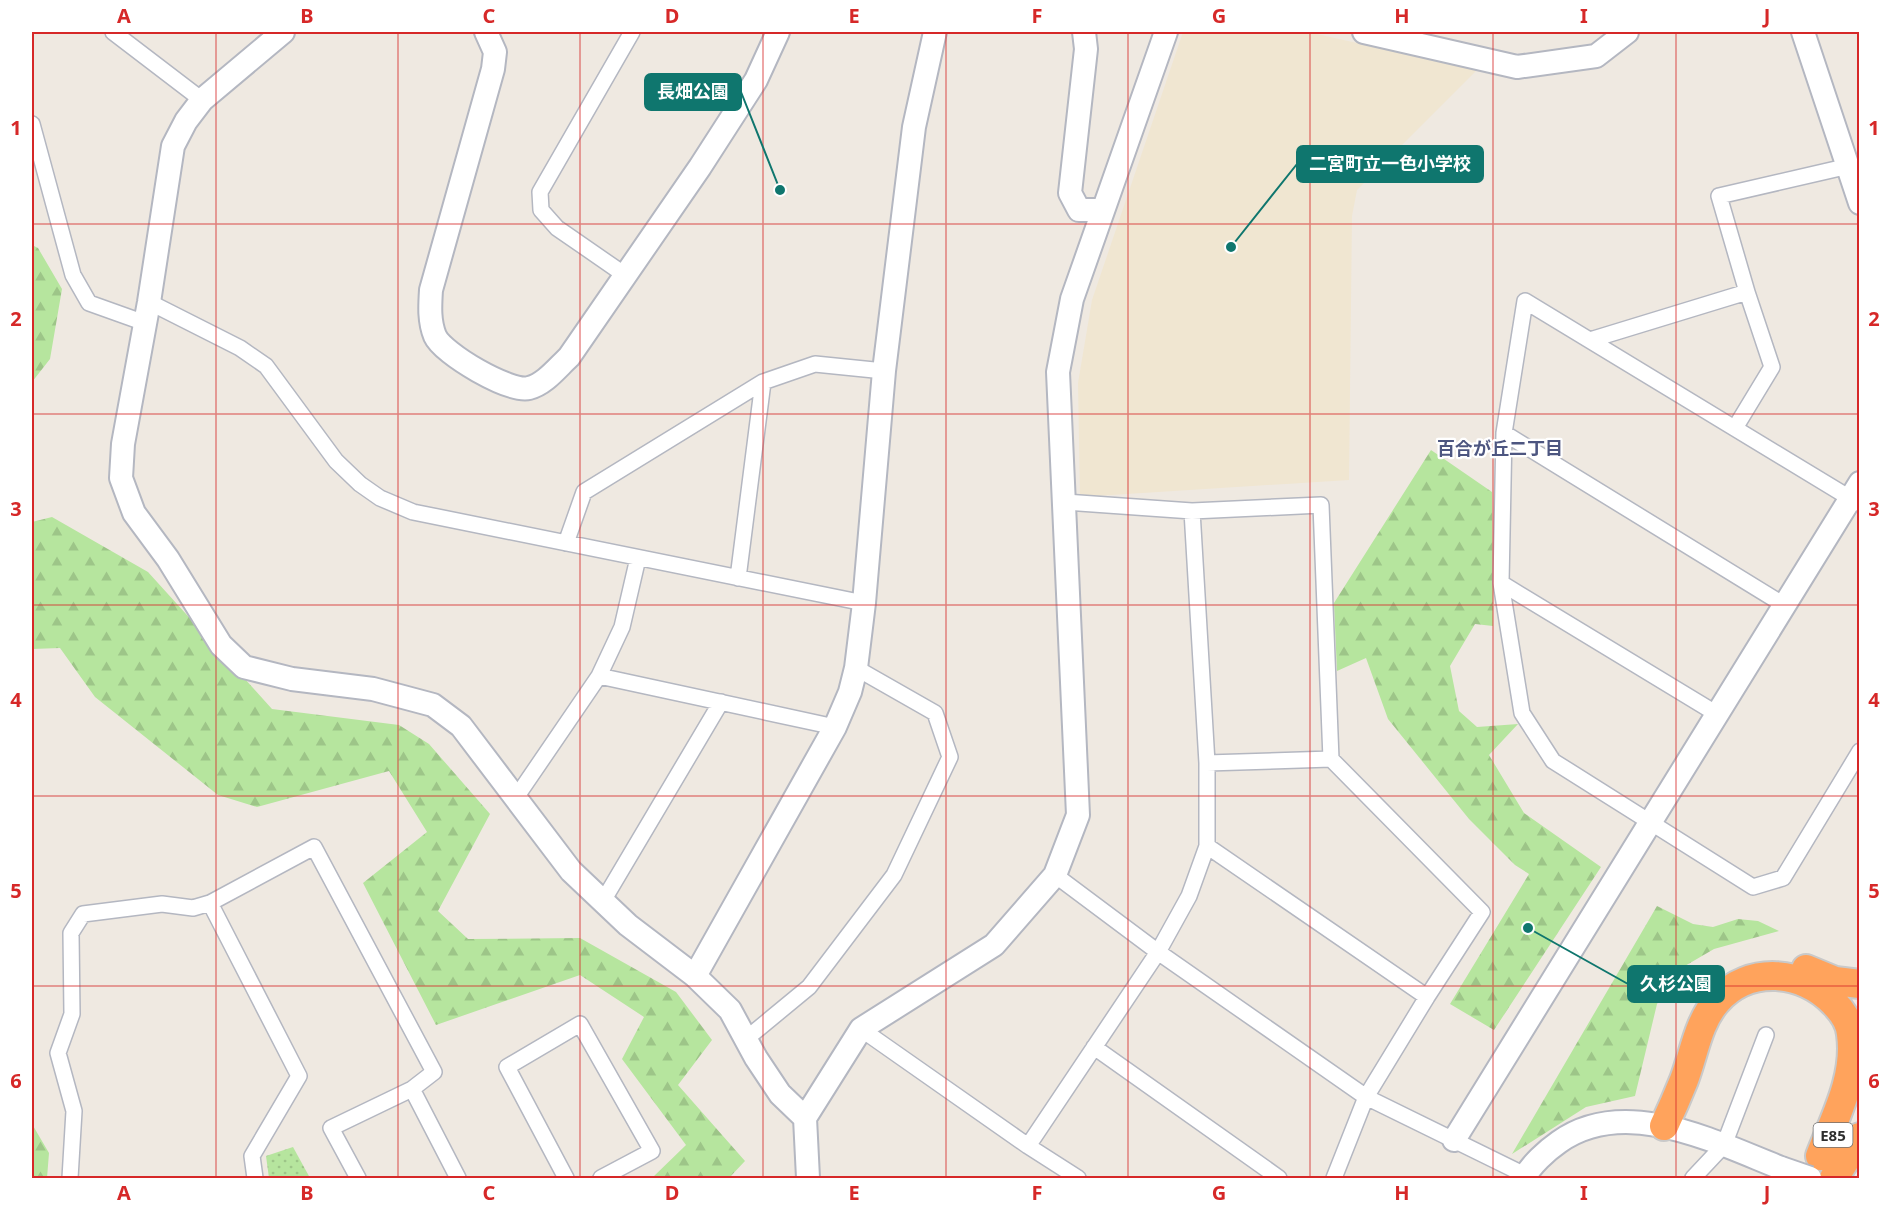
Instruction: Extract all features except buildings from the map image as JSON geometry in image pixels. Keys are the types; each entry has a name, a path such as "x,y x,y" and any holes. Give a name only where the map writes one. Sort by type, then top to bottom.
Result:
{"highway":[{"path":"1664,1126 1676,1062 1688,1025 1699,1002 1715,985 1735,970 1759,962 1785,962 1835,981 1860,984"},
{"path":"1664,1126 1684,1081 1703,1022 1717,1001 1737,984 1759,976 1780,975 1802,981 1824,992 1841,1010 1851,1031 1853,1057 1848,1083 1810,1172"},
{"name":"E85","path":"1810,1172 1860,1090"},
{"name":"E85","path":"1810,1172 1860,1137"}],"street":[{"path":"112,32 202,100"},
{"path":"283,32 202,100 186,121 173,146 147,313 123,444 121,478 134,513 168,559 220,645 244,667 292,679 373,689 433,705 461,726 571,871 628,925 694,976 730,1010 780,1094 805,1118"},
{"path":"486,32 495,52 493,69 430,290 430,319 436,338 448,351 486,375 513,387 526,389 541,383 569,357 700,167 756,80 778,32"},
{"path":"625,275 557,228 541,210 540,192 632,32"},
{"path":"694,976 835,727 850,692 856,668 864,603 884,370 914,127 935,32"},
{"path":"1084,32 1086,49 1070,193 1079,210 1103,210"},
{"path":"808,1179 805,1118 861,1029 994,945 1055,875 1078,815 1058,372 1072,299 1166,32"},
{"path":"1364,32 1517,67 1596,56 1627,32"},
{"path":"1803,32 1860,203"},
{"path":"32,124 73,275 89,303 147,313 240,348 266,366 336,461 360,484 380,498 413,512 864,603"},
{"path":"1735,428 1772,367 1719,196 1849,166"},
{"path":"1590,340 1747,292"},
{"path":"1454,1140 1649,823 1784,605 1856,495 1735,428 1525,301 1504,434 1500,583 1522,712 1553,761 1649,823 1753,887 1783,878 1860,751"},
{"path":"566,543 584,492 763,382 815,364 884,370"},
{"path":"738,578 763,382"},
{"path":"1504,434 1784,605"},
{"path":"1065,501 1192,511 1321,506 1330,759 1482,912 1366,1097 1334,1179"},
{"path":"1028,1146 1158,952 1189,896 1207,846 1207,763 1192,511"},
{"path":"515,799 598,676 622,627 638,558"},
{"path":"1500,583 1717,714"},
{"path":"746,1039 809,987 894,875 950,757 935,713 856,668"},
{"path":"598,676 835,727"},
{"path":"603,902 720,702"},
{"path":"1207,763 1330,759"},
{"path":"1207,846 1427,997"},
{"path":"70,1179 74,1111 58,1053 72,1014 71,933 83,914 162,904 193,908 210,903 314,847 434,1072 412,1089 331,1128 358,1179"},
{"path":"1055,875 1158,952 1366,1097 1525,1177 1549,1149 1572,1132 1598,1124 1622,1121 1664,1126 1810,1172"},
{"path":"210,903 299,1076 252,1156 255,1179"},
{"path":"566,1179 507,1067 580,1024 652,1151 601,1179"},
{"path":"861,1029 1078,1179"},
{"path":"1693,1179 1724,1145 1766,1035"},
{"path":"1094,1047 1279,1179"},
{"path":"412,1089 458,1179"}],"shaded area":[{"path":"1183,32 1308,32 1477,70 1357,190 1352,216 1349,480 1080,497 1078,383 1092,300"}],"green space":[{"path":"32,245 38,248 62,289 50,359 32,382"},
{"path":"1431,450 1492,492 1493,626 1475,624 1450,666 1459,711 1477,727 1518,724 1489,755 1524,813 1601,867 1494,1030 1450,1004 1529,874 1515,865 1469,819 1388,719 1366,658 1337,671 1334,603"},
{"path":"52,517 148,572 272,709 399,725 429,744 490,814 438,911 468,939 580,938 676,992 712,1040 678,1085 745,1161 729,1178 652,1178 686,1145 622,1059 644,1017 580,975 436,1025 363,883 427,832 389,771 257,807 218,795 95,697 60,648 32,649 32,522"},
{"path":"1657,906 1693,924 1713,927 1738,919 1758,921 1779,931 1714,949 1678,970 1657,1004 1635,1096 1586,1107 1512,1154"},
{"path":"32,1124 49,1153 47,1178 32,1178"},
{"path":"293,1147 310,1178 269,1178 266,1156"}],"place":[{"name":"長畑公園","path":"780,190"},
{"name":"二宮町立一色小学校","path":"1231,247"},
{"name":"久杉公園","path":"1528,928"}],"district":[{"name":"百合が丘二丁目","path":"1500,448"}]}
